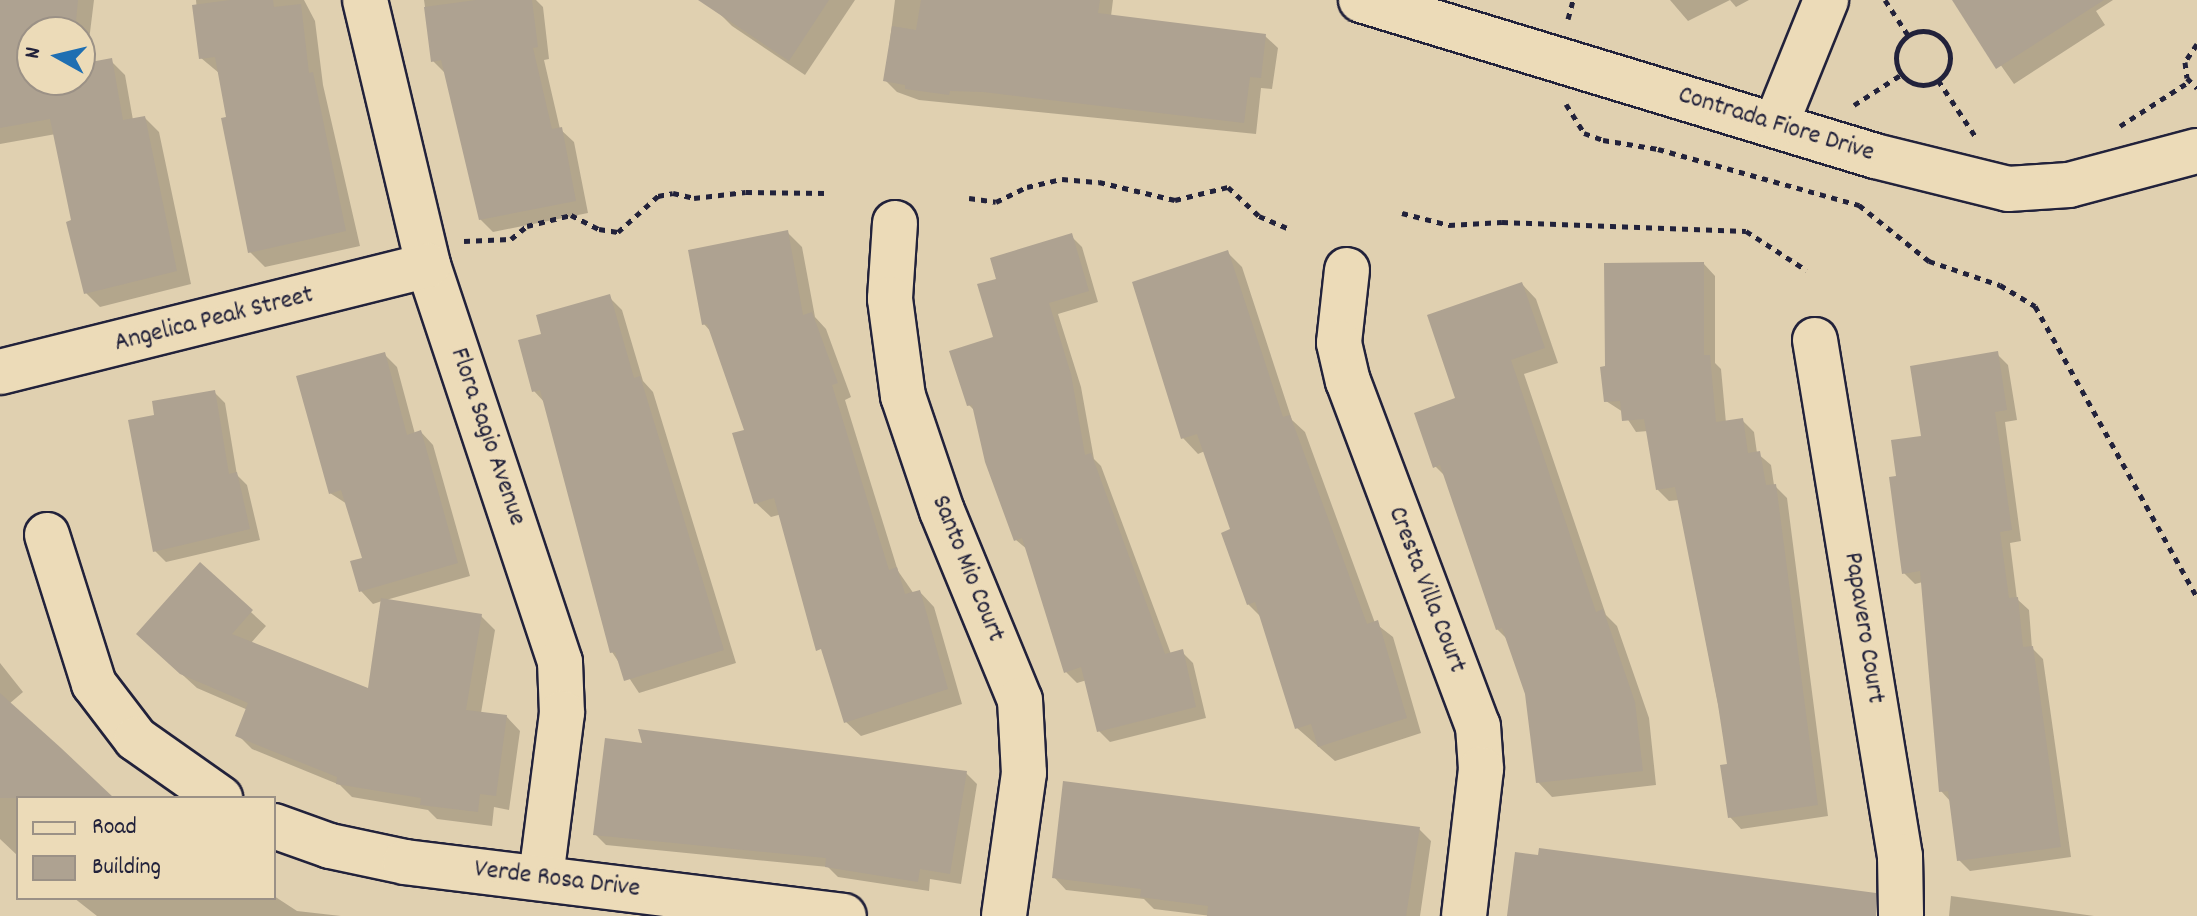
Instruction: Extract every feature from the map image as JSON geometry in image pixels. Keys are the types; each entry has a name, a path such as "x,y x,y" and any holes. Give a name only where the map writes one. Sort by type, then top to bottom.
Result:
{"street":[{"name":"Flora Sagio Avenue","path":"365,0 560,662 562,713 541,878"},
{"name":"Contrada Fiore Drive","path":"1361,0 1875,156 2008,189 2069,185 2197,151"},
{"path":"1776,124 1826,0"},
{"name":"Santo Mio Court","path":"895,223 890,299 903,396 942,511 1020,700 1024,773 1004,916"},
{"name":"Angelica Peak Street","path":"0,372 442,254"},
{"name":"Cresta Villa Court","path":"1347,270 1339,343 1348,381 1478,726 1481,769 1464,916"},
{"name":"Papavero Court","path":"1815,340 1900,856 1901,916"},
{"path":"47,535 94,684 136,739 217,796"},
{"name":"Verde Rosa Drive","path":"276,827 330,846 405,862 844,916"}],"path":[{"path":"1573,0 1563,61 1566,104 1584,133 1859,205 1929,261 2000,285 2035,306 2197,597"},
{"path":"1885,0 1908,35"},
{"path":"1928,31 1944,40 1949,65 1938,80 1922,85 1902,74 1896,54 1908,35 1928,31"},
{"path":"2197,44 2185,62 2190,81 2197,88"},
{"path":"1854,105 1902,74"},
{"path":"1938,80 1979,143"},
{"path":"2114,130 2190,81"},
{"path":"969,198 996,202 1027,187 1062,179 1099,182 1175,200 1228,187 1259,216 1289,229"},
{"path":"442,254 478,237 511,239 527,226 571,215 618,232 658,196 673,193 694,198 746,192 827,193"},
{"path":"1402,213 1449,225 1516,222 1746,231 1806,270"}],"building":[{"path":"0,0 78,0 76,16 16,16 16,96 96,96 96,61 112,58 123,120 145,116 177,271 84,294 66,222 71,220 50,119 0,128"},
{"path":"230,0 273,0 274,7 301,4 309,73 313,72 346,231 248,253 221,118 226,117 215,57 199,59 192,5"},
{"path":"476,0 532,0 538,47 533,48 552,129 562,127 576,201 479,220 441,60 431,62 424,7"},
{"path":"698,0 829,0 789,61"},
{"path":"921,0 1100,0 1098,13 1266,34 1261,78 1250,77 1244,123 983,92 950,91 949,95 905,89 905,85 883,81 892,26 916,30"},
{"path":"1952,0 2104,0 1996,69"},
{"path":"788,230 803,315 812,312 838,383 832,385 889,570 897,567 905,594 920,590 948,689 844,723 821,649 816,651 774,498 754,504 732,433 744,430 707,324 702,325 688,250"},
{"path":"1072,233 1089,291 1049,303 1071,374 1085,455 1091,453 1165,654 1183,649 1196,707 1097,732 1081,667 1064,673 1022,538 1014,541 985,462 972,405 967,406 949,351 993,337 977,284 996,279 990,258"},
{"path":"1228,250 1283,417 1290,415 1367,624 1378,620 1407,718 1318,747 1311,724 1295,729 1255,602 1247,605 1221,533 1230,529 1197,434 1181,439 1132,282"},
{"path":"1704,262 1704,355 1710,355 1716,422 1743,418 1748,453 1760,451 1766,485 1776,484 1818,805 1728,818 1720,765 1727,764 1718,705 1675,487 1656,490 1644,419 1622,421 1620,401 1604,402 1600,367 1605,366 1604,263"},
{"path":"1522,282 1545,348 1511,360 1596,612 1603,609 1635,702 1643,771 1536,783 1525,694 1502,628 1496,630 1440,465 1433,468 1414,413 1455,398 1427,315"},
{"path":"610,294 634,378 640,376 724,650 624,681 615,652 610,653 540,390 532,392 518,340 541,334 536,315"},
{"path":"1998,351 2007,410 1995,412 2012,530 2000,532 2009,598 2018,597 2023,647 2033,646 2061,847 1957,861 1948,791 1939,792 1920,571 1902,574 1889,477 1896,476 1891,440 1921,436 1910,366"},
{"path":"385,352 407,435 421,430 458,563 359,592 350,561 362,558 341,490 329,494 296,376"},
{"path":"215,390 229,474 237,472 250,529 153,552 128,420 154,415 152,401"},
{"path":"200,562 253,610 232,634 368,688 381,598 482,614 466,710 507,715 496,796 480,794 478,812 420,805 421,798 336,784 337,777 235,736 248,703 180,674 136,634"},
{"path":"0,693 112,796 16,796 0,798"},
{"path":"638,729 967,771 950,874 920,869 918,882 825,867 826,858 593,835 605,738 642,743"},
{"path":"1063,781 1420,827 1406,916 1207,916 1208,906 1140,897 1141,889 1052,878"},
{"path":"1539,848 1876,893 1876,916 1507,916 1515,852 1538,855"}]}
